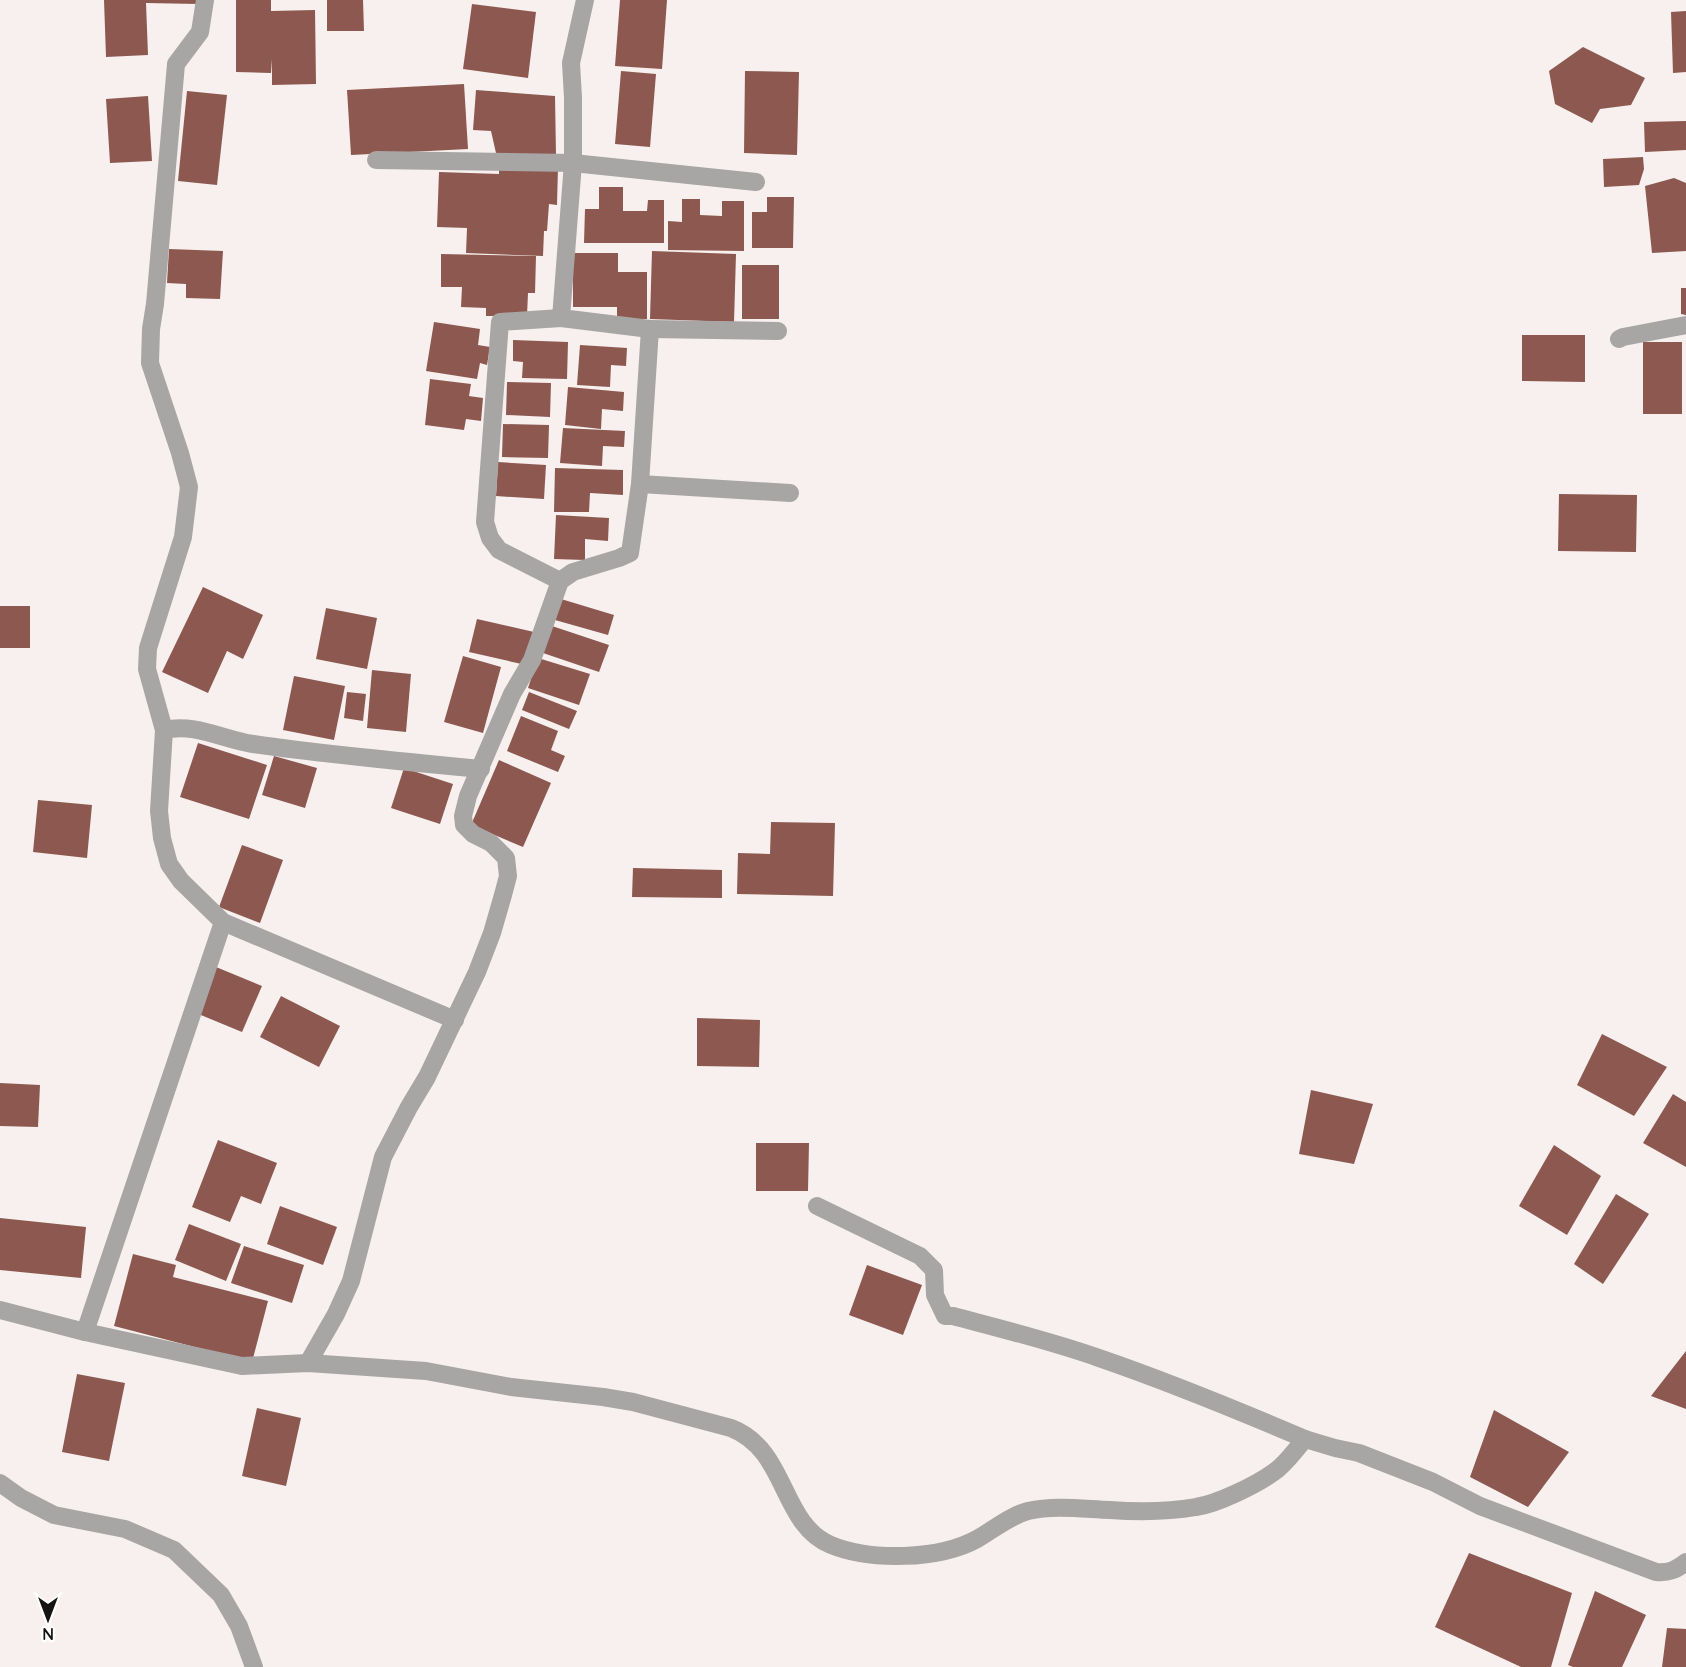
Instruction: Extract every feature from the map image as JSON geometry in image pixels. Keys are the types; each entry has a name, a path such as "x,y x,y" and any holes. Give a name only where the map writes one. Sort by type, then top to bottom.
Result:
{"street":[{"path":"205,0 200,32 176,64 151,329 150,363 189,487 183,537 148,648 147,669 164,730 159,811 162,838 169,864 181,880 223,922 455,1020"},
{"path":"561,318 573,163 571,63 585,0"},
{"path":"376,160 573,163 756,182"},
{"path":"560,581 499,550 490,538 485,522 500,322 561,318 650,329 778,331"},
{"path":"1619,339 1686,325"},
{"path":"308,1363 336,1314 351,1281 383,1157 455,1020 492,933 508,876 506,858 491,843 473,834 464,825 462,816 468,796 512,694 532,660 560,581 573,572 630,553 640,484 650,329"},
{"path":"640,484 790,493"},
{"path":"164,730 190,727 241,742 322,754 481,769"},
{"path":"85,1332 223,922"},
{"path":"817,1206 920,1256 934,1270 935,1295 945,1316 953,1316 1098,1357 1305,1439 1359,1453 1433,1482 1480,1506 1656,1572 1666,1573 1676,1570 1686,1562"},
{"path":"0,1310 85,1332 243,1366 308,1363 426,1371 511,1387 603,1397 661,1409 731,1428 746,1434 758,1444 777,1472 792,1505 807,1529 829,1545 854,1552 925,1555 951,1550 1027,1512 1054,1508 1162,1511 1198,1507 1239,1491 1275,1472 1305,1439"},
{"path":"0,1483 21,1498 54,1515 124,1529 174,1550 221,1595 239,1626 254,1667"}],"building":[{"path":"104,0 199,0 198,4 146,3 148,55 106,57"},
{"path":"236,0 271,0 271,11 315,10 316,84 272,85 272,59 271,73 236,72"},
{"path":"327,0 363,0 364,31 327,31"},
{"path":"620,0 667,0 662,69 615,66"},
{"path":"472,4 536,12 528,78 463,69"},
{"path":"1686,11 1686,72 1673,73 1671,12"},
{"path":"1583,47 1645,78 1631,105 1600,109 1592,123 1555,104 1549,71"},
{"path":"621,71 656,74 650,147 615,144"},
{"path":"745,71 799,72 797,155 744,153"},
{"path":"464,84 468,149 351,155 347,90"},
{"path":"476,90 555,96 556,156 496,153 491,131 473,130"},
{"path":"187,91 227,95 217,185 178,181"},
{"path":"148,96 152,161 110,163 106,99"},
{"path":"1686,121 1686,150 1645,152 1644,122"},
{"path":"1643,157 1644,169 1639,185 1604,187 1603,159"},
{"path":"499,164 558,167 557,205 549,204 547,231 544,231 543,256 466,253 467,228 437,227 439,172 499,174"},
{"path":"1674,178 1686,183 1686,251 1652,253 1645,186"},
{"path":"599,187 623,187 623,211 647,211 648,200 664,200 664,243 584,243 585,209 599,209"},
{"path":"767,197 794,197 793,248 752,248 752,212 767,212"},
{"path":"682,199 700,199 700,215 722,216 722,201 744,201 744,251 668,250 668,221 682,222"},
{"path":"169,249 223,251 220,299 186,298 186,284 167,283"},
{"path":"652,251 736,254 734,322 650,319"},
{"path":"573,253 618,253 618,272 647,272 647,319 617,319 617,307 573,307"},
{"path":"441,254 536,256 535,293 528,293 527,316 486,316 486,308 461,307 462,287 441,287"},
{"path":"742,265 779,265 779,319 742,319"},
{"path":"1681,288 1686,288 1686,315 1681,314"},
{"path":"434,322 480,329 478,345 490,347 487,365 480,363 477,379 426,371"},
{"path":"1522,335 1585,335 1585,382 1522,381"},
{"path":"513,340 568,342 567,379 522,378 523,362 513,361"},
{"path":"1643,342 1682,342 1682,414 1643,414"},
{"path":"580,345 627,348 626,366 611,365 610,387 577,385"},
{"path":"430,379 471,384 469,396 483,398 481,421 466,419 464,430 425,425"},
{"path":"507,382 551,383 550,417 506,415"},
{"path":"568,387 624,392 623,411 602,409 601,429 565,425"},
{"path":"503,424 549,425 548,458 502,457"},
{"path":"563,428 625,431 624,447 603,446 602,466 560,463"},
{"path":"498,462 546,465 544,499 496,496"},
{"path":"555,468 623,470 623,495 590,493 589,512 554,512"},
{"path":"1559,494 1637,495 1636,552 1558,551"},
{"path":"556,515 609,518 608,541 585,539 585,560 554,559"},
{"path":"203,587 263,615 243,659 227,651 208,693 162,672"},
{"path":"561,599 614,615 608,635 555,620"},
{"path":"0,606 30,606 30,648 0,648"},
{"path":"326,608 377,618 367,669 316,659"},
{"path":"477,619 534,632 526,665 469,652"},
{"path":"552,626 609,645 599,672 543,653"},
{"path":"463,656 501,667 483,733 444,722"},
{"path":"538,658 590,674 579,705 528,688"},
{"path":"372,670 411,674 406,732 367,728"},
{"path":"294,676 345,686 334,740 283,730"},
{"path":"347,692 366,694 363,721 344,718"},
{"path":"529,692 577,711 569,729 522,710"},
{"path":"521,716 558,731 551,750 565,756 558,772 507,751"},
{"path":"198,743 267,765 249,819 180,797"},
{"path":"274,756 317,768 305,808 262,795"},
{"path":"499,760 551,783 523,847 471,825"},
{"path":"404,768 453,784 440,824 391,808"},
{"path":"38,800 92,805 87,858 33,852"},
{"path":"771,822 835,823 833,896 737,894 738,853 770,854"},
{"path":"242,845 283,860 260,923 219,907"},
{"path":"633,868 722,870 722,898 632,897"},
{"path":"216,967 262,986 242,1032 196,1013"},
{"path":"281,996 340,1026 319,1067 260,1037"},
{"path":"697,1018 760,1020 759,1067 697,1066"},
{"path":"1602,1034 1667,1067 1634,1116 1577,1085"},
{"path":"0,1083 40,1085 38,1127 0,1126"},
{"path":"1311,1090 1373,1104 1354,1164 1299,1154"},
{"path":"1673,1094 1686,1102 1686,1167 1643,1143"},
{"path":"218,1140 277,1163 261,1204 241,1196 230,1222 192,1207"},
{"path":"756,1143 809,1143 808,1191 756,1191"},
{"path":"1554,1145 1601,1176 1567,1235 1519,1206"},
{"path":"1616,1194 1649,1214 1603,1284 1574,1264"},
{"path":"280,1206 337,1227 323,1265 267,1244"},
{"path":"0,1218 86,1227 81,1278 0,1270"},
{"path":"189,1224 241,1244 226,1281 175,1260"},
{"path":"244,1246 304,1265 292,1303 231,1283"},
{"path":"133,1254 176,1265 173,1277 268,1301 252,1362 114,1326"},
{"path":"867,1265 922,1285 903,1335 849,1315"},
{"path":"1686,1351 1686,1409 1651,1396"},
{"path":"77,1374 125,1383 109,1461 62,1452"},
{"path":"257,1408 301,1418 286,1486 242,1476"},
{"path":"1494,1410 1569,1452 1528,1507 1470,1477"},
{"path":"1469,1553 1572,1593 1551,1667 1521,1667 1435,1627"},
{"path":"1595,1591 1646,1615 1622,1667 1573,1667 1568,1665"},
{"path":"1667,1628 1686,1629 1686,1667 1662,1667"}]}
